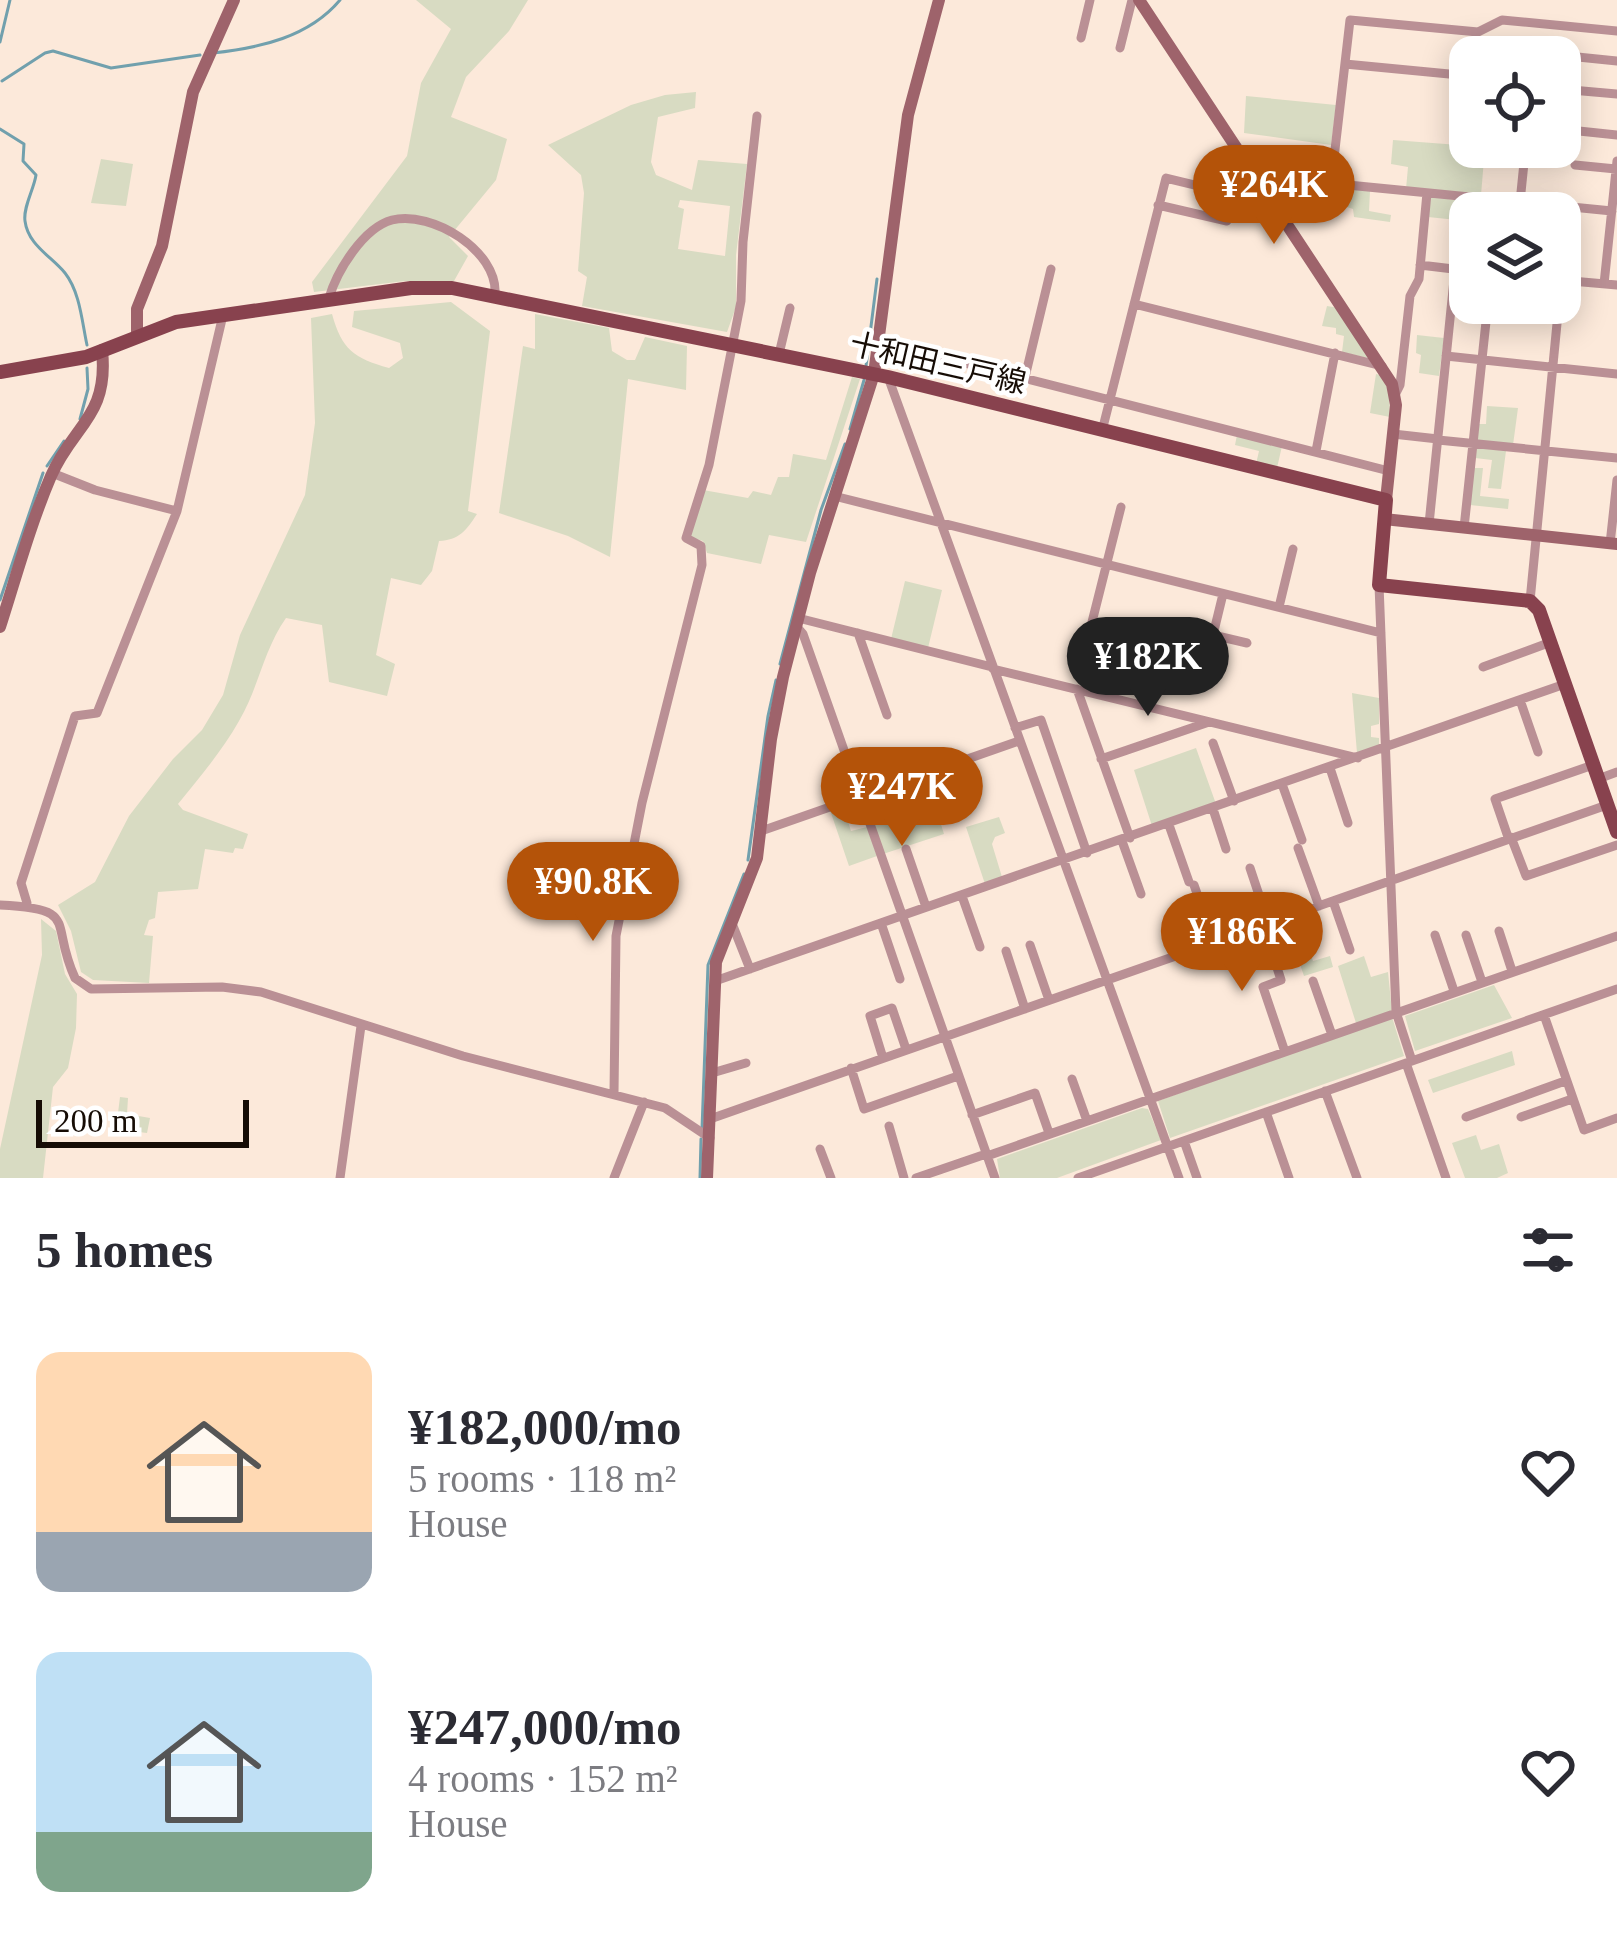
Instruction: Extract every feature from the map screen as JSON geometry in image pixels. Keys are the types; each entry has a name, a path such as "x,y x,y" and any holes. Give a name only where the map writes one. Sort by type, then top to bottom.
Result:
{"main road":[{"name":"十和田三戸線","path":"0,372 86,357 137,334 329,298 411,288 494,294 881,375 1386,500"},
{"path":"1386,500 1379,585 1530,601 1539,610 1617,832"}],"street":[{"path":"137,334 137,308 162,246 193,92 234,0"},
{"path":"939,0 908,115 878,341 881,375 940,523 1179,1178"},
{"path":"1081,38 1090,0"},
{"path":"1120,48 1135,0"},
{"path":"1135,0 1275,204 1396,394"},
{"path":"1331,184 1350,20 1478,32 1502,20 1617,31"},
{"path":"1581,57 1617,61"},
{"path":"1346,64 1449,74"},
{"path":"1581,90 1617,94"},
{"path":"614,1093 616,936 642,802 702,565 701,546 686,538 709,465 742,301 743,242 757,116"},
{"path":"1581,131 1617,135"},
{"path":"1581,165 1617,165 1604,284"},
{"path":"1256,176 1449,196"},
{"path":"1102,431 1166,178 1275,204"},
{"path":"1386,500 1396,394 1410,296 1419,279 1427,194"},
{"path":"1158,205 1227,221 1233,195"},
{"path":"1581,212 1613,218"},
{"path":"329,298 353,253 382,225 398,219 440,227 469,244 494,277 494,294"},
{"path":"1420,265 1449,269"},
{"path":"1024,377 1051,268"},
{"path":"1581,282 1617,285"},
{"path":"1134,304 1382,366"},
{"path":"779,354 790,308"},
{"path":"27,903 21,883 75,716 97,713 177,512 224,315"},
{"path":"1429,524 1449,324"},
{"path":"1465,528 1486,324"},
{"path":"1530,601 1557,324"},
{"path":"878,341 1389,471"},
{"path":"0,627 52,473 94,412 102,381 102,350"},
{"path":"1316,451 1334,353"},
{"path":"1446,356 1617,374"},
{"path":"707,1178 704,1135 710,1119 718,954 754,868 771,739 797,622 834,496 881,375"},
{"path":"1393,434 1617,458"},
{"path":"52,473 177,512"},
{"path":"1384,519 1614,544 1617,479"},
{"path":"834,496 1381,633"},
{"path":"1092,622 1121,507"},
{"path":"1280,607 1294,549"},
{"path":"1379,585 1396,1012 1446,1178"},
{"path":"1223,594 1213,635 1247,643"},
{"path":"797,622 858,633 1358,758"},
{"path":"797,622 994,1178"},
{"path":"858,633 887,716"},
{"path":"1484,667 1551,642"},
{"path":"714,981 1565,684"},
{"path":"1077,689 1141,894"},
{"path":"1520,700 1538,752"},
{"path":"1015,728 1041,720 1088,853"},
{"path":"1101,759 1209,722"},
{"path":"761,831 1019,741"},
{"path":"1213,743 1234,801"},
{"path":"1330,768 1348,823"},
{"path":"1617,772 1596,772 1495,799 1526,876 1617,844"},
{"path":"1036,782 1060,773"},
{"path":"1282,784 1319,906"},
{"path":"710,1119 1607,805"},
{"path":"1213,809 1226,849"},
{"path":"1169,824 1214,942"},
{"path":"906,850 926,908"},
{"path":"1250,868 1281,980 1263,987 1285,1052"},
{"path":"962,896 980,947"},
{"path":"1333,901 1350,950"},
{"path":"0,904 27,903 50,914 64,929 70,970 80,986 105,991 248,989 513,1070 644,1102 679,1115 704,1135"},
{"path":"731,922 750,969"},
{"path":"881,923 900,979"},
{"path":"1499,931 1512,971"},
{"path":"1435,935 1454,992"},
{"path":"1466,935 1482,982"},
{"path":"916,1178 1617,936"},
{"path":"1030,945 1049,1000"},
{"path":"1006,951 1025,1009"},
{"path":"1313,980 1332,1035"},
{"path":"1078,1178 1617,989"},
{"path":"883,1058 870,1016 892,1008 906,1049"},
{"path":"1544,1015 1583,1130 1617,1118"},
{"path":"340,1178 361,1026"},
{"path":"712,1073 746,1063"},
{"path":"851,1069 864,1109 958,1076"},
{"path":"1072,1079 1087,1120"},
{"path":"1466,1117 1565,1081"},
{"path":"1325,1091 1357,1178"},
{"path":"972,1114 1035,1093 1049,1133"},
{"path":"1521,1117 1572,1099"},
{"path":"614,1178 644,1102"},
{"path":"1266,1112 1289,1178"},
{"path":"889,1126 904,1178"},
{"path":"1184,1141 1197,1178"},
{"path":"820,1149 831,1178"}],"green space":[{"path":"416,0 528,0 509,31 466,77 451,117 507,139 496,180 449,237 468,256 454,281 405,281 314,292 312,282 407,156 421,83 451,29"},
{"path":"696,92 695,108 658,117 651,162 656,175 692,190 698,160 747,164 736,255 736,307 727,332 582,306 587,277 578,271 581,175 548,145 631,105","holes":["680,200 730,206 725,256 678,249 684,209 678,207"]},
{"path":"1246,96 1336,105 1331,145 1244,133"},
{"path":"1393,140 1449,144 1449,168 1483,168 1481,192 1406,189 1408,167 1391,164"},
{"path":"101,159 133,164 126,206 91,203"},
{"path":"1329,188 1370,191 1369,211 1391,215 1390,222 1354,217 1353,209 1328,201"},
{"path":"1430,197 1449,199 1449,219 1428,217"},
{"path":"451,302 490,331 468,511 477,514 461,534 439,541 432,571 421,585 391,578 376,655 395,664 387,696 329,682 322,625 286,618 239,721 178,804 248,834 243,849 235,848 233,853 205,849 198,889 158,892 155,918 149,920 144,935 153,936 149,983 93,980 81,972 71,931 58,905 95,882 129,816 202,730 223,695 240,635 305,495 315,423 311,318 332,314 351,351 389,368 403,358 400,343 352,327 354,311"},
{"path":"1327,306 1339,308 1372,359 1342,352 1344,336 1336,334 1336,328 1322,326"},
{"path":"535,314 609,328 612,351 627,360 635,360 645,337 687,346 686,390 628,379 610,557 568,536 499,513 523,346 535,349"},
{"path":"1417,335 1444,338 1439,376 1419,373"},
{"path":"1376,374 1389,387 1390,417 1370,413"},
{"path":"852,377 860,379 806,542 769,535 761,564 707,553 703,541 690,537 703,490 748,498 753,491 771,495 778,477 789,477 793,454 826,460"},
{"path":"1487,406 1518,408 1513,445 1476,442 1478,424 1486,424"},
{"path":"1237,435 1282,446 1277,468 1256,464 1259,451 1235,445"},
{"path":"1476,447 1506,451 1501,489 1488,488 1492,460 1475,458"},
{"path":"1473,468 1483,468 1480,496 1509,499 1508,509 1470,505"},
{"path":"905,581 942,590 928,648 891,639"},
{"path":"1352,693 1379,698 1379,724 1371,726 1371,737 1379,738 1379,745 1357,753"},
{"path":"1196,748 1216,804 1152,826 1134,770"},
{"path":"926,777 944,834 883,854 864,800"},
{"path":"843,805 851,831 867,827 877,856 849,866 830,810"},
{"path":"999,817 1005,833 992,844 1002,877 985,884 966,827"},
{"path":"1298,917 1313,961 1330,956 1333,967 1304,976 1285,921"},
{"path":"41,919 56,931 65,974 77,994 76,1028 68,1068 53,1087 43,1178 0,1178 0,1149 42,955"},
{"path":"1364,956 1371,977 1388,972 1392,1012 1356,1023 1338,966"},
{"path":"1494,985 1512,1018 1415,1051 1405,1016"},
{"path":"1392,1017 1404,1056 1170,1138 1158,1101"},
{"path":"1512,1051 1515,1065 1433,1093 1428,1080"},
{"path":"120,1097 128,1098 127,1114 150,1118 147,1133 116,1129"},
{"path":"1148,1109 1161,1140 1057,1178 1000,1178 997,1159"},
{"path":"1476,1135 1481,1150 1499,1144 1508,1173 1497,1178 1465,1178 1452,1143"}],"waterway":[{"path":"0,42 10,0"},
{"path":"213,53 299,32 340,0"},
{"path":"2,81 53,51 111,68 200,55"},
{"path":"0,129 24,144 23,161 36,175 26,210 27,229 70,281 87,345"},
{"path":"866,366 877,279"},
{"path":"80,419 88,389 87,368"},
{"path":"850,429 864,380"},
{"path":"47,466 64,441"},
{"path":"780,664 821,510 845,444"},
{"path":"0,600 43,473"},
{"path":"748,860 776,680"},
{"path":"702,1129 708,965 744,874"},
{"path":"700,1178 701,1139"}]}
